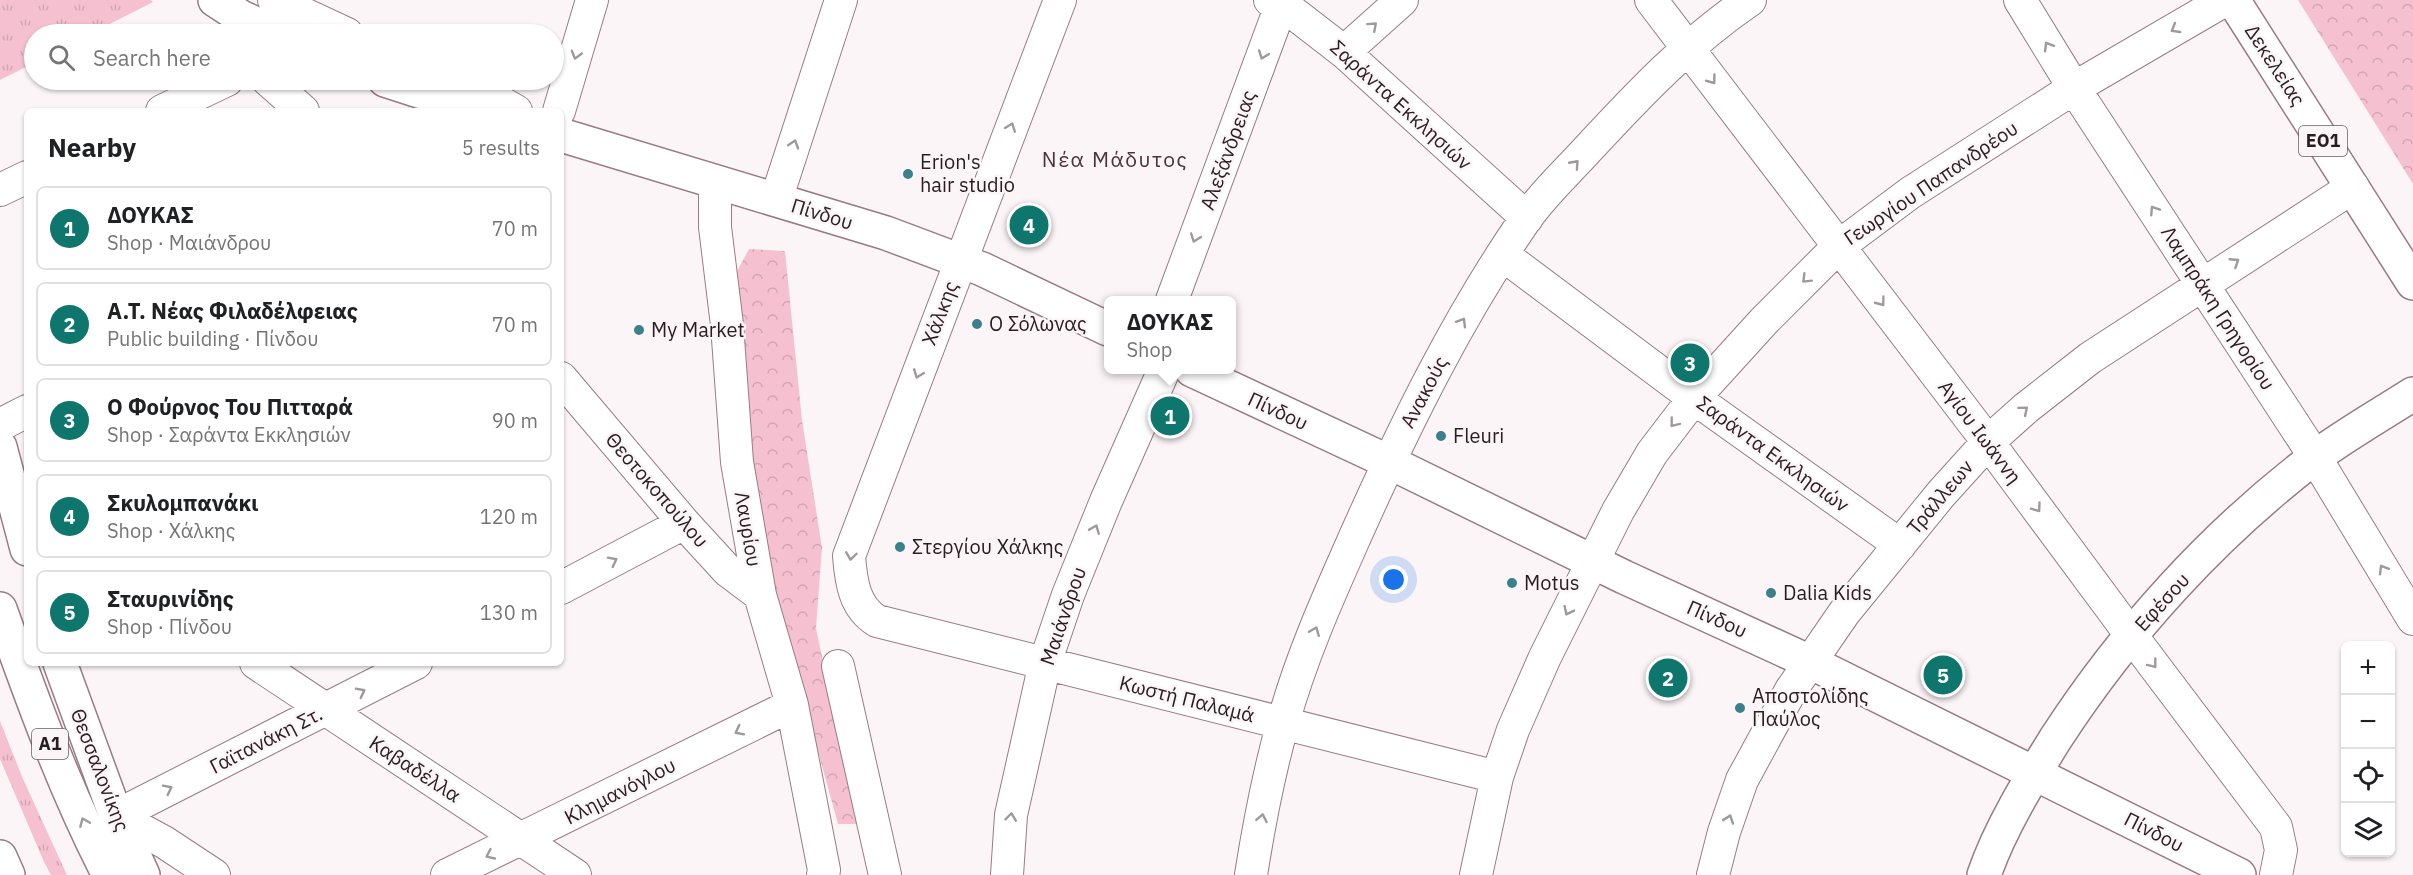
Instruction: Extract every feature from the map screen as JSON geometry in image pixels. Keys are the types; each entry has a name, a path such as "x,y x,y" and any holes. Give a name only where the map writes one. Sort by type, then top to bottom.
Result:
{"main road":[{"path":"215,0 257,24"},
{"name":"Δεκελείας","path":"2234,0 2413,282"},
{"path":"416,90 472,108"},
{"name":"Πίνδου","path":"564,136 886,233 960,260 1104,326"},
{"name":"Πίνδου","path":"1202,374 1389,462 1592,562 1810,662 2239,875"},
{"name":"Εφέσου","path":"1984,875 2016,806 2035,772 2081,700 2131,635 2231,529 2315,457 2413,394"},
{"path":"0,447 21,509 24,529"},
{"name":"Α1","path":"0,609 30,695 109,875"},
{"name":"Θεσσαλονίκης","path":"61,666 116,816 143,875"},
{"path":"0,857 8,875"}],"street":[{"path":"274,0 326,24"},
{"path":"560,108 592,0"},
{"path":"776,200 841,0"},
{"name":"Χάλκης","path":"877,621 867,616 855,592 851,582 849,556 1060,0"},
{"path":"1344,52 1402,0"},
{"name":"Αγίου Ιωάννη","path":"1651,0 1988,442 2276,827 2281,850 2276,875"},
{"name":"Ανακούς","path":"1251,875 1283,723 1299,672 1334,583 1389,462 1413,411 1450,343 1527,218 1625,109 1687,47 1750,0"},
{"name":"Λαμπράκη Γρηγορίου","path":"2020,0 2074,88 2315,457 2413,619"},
{"name":"Γεωργίου Παπανδρέου","path":"1476,875 1497,777 1545,657 1592,562 1652,453 1694,398 1764,321 1839,246 1910,193 2074,88 2225,0"},
{"name":"Σαράντα Εκκλησιών","path":"1278,1 1344,52 1527,218"},
{"name":"Αλεξάνδρειας","path":"1173,296 1278,1"},
{"path":"168,108 206,90"},
{"path":"279,90 300,108"},
{"path":"478,90 511,108"},
{"path":"0,190 24,178"},
{"name":"Λαυρίου","path":"715,182 715,227 727,325 737,462 760,595 792,705 823,873"},
{"name":"Τράλλεων","path":"1713,875 1724,831 1742,780 1791,690 1844,613 1941,494 1988,442 2026,408 2090,358 2353,187"},
{"name":"Σαράντα Εκκλησιών","path":"1503,255 1694,398 1900,545"},
{"name":"Μαιάνδρου","path":"1007,875 1011,815 1045,663 1068,595 1089,543 1162,374"},
{"name":"Θεοτοκοπούλου","path":"564,382 684,523 728,571 760,595"},
{"path":"0,425 24,413"},
{"path":"564,586 684,523"},
{"name":"Κωστή Παλαμά","path":"877,621 1497,777"},
{"name":"Καβαδέλλα","path":"260,666 575,875"},
{"name":"Γαϊτανάκη Στ.","path":"116,816 410,666"},
{"path":"838,666 885,875"},
{"name":"Κλημανόγλου","path":"447,875 792,705"},
{"path":"116,816 164,842 214,875"}],"green space":[{"path":"0,0 151,0 153,2 110,24 24,24 24,68 0,80"},
{"path":"2298,0 2413,0 2413,184"},
{"path":"749,249 785,251 802,420 822,548 816,628 857,824 838,824 769,573 750,455 734,277"},
{"path":"0,721 23,779 67,875 51,875 44,862 0,759"}],"place":[{"name":"Erion's hair studio","path":"908,174"},
{"name":"Σκυλομπανάκι","path":"1029,225"},
{"name":"Ο Σόλωνας","path":"977,324"},
{"name":"My Market","path":"639,330"},
{"name":"Ο Φούρνος Του Πιτταρά","path":"1690,363"},
{"name":"ΔΟΥΚΑΣ","path":"1170,416"},
{"name":"Fleuri","path":"1441,436"},
{"name":"Στεργίου Χάλκης","path":"900,547"},
{"name":"Motus","path":"1512,583"},
{"name":"Dalia Kids","path":"1771,593"},
{"name":"Σταυρινίδης","path":"1943,675"},
{"name":"Α.Τ. Νέας Φιλαδέλφειας","path":"1668,678"},
{"name":"Αποστολίδης Παύλος","path":"1740,708"}],"district":[{"name":"Νέα Μάδυτος","path":"1115,160"}]}
